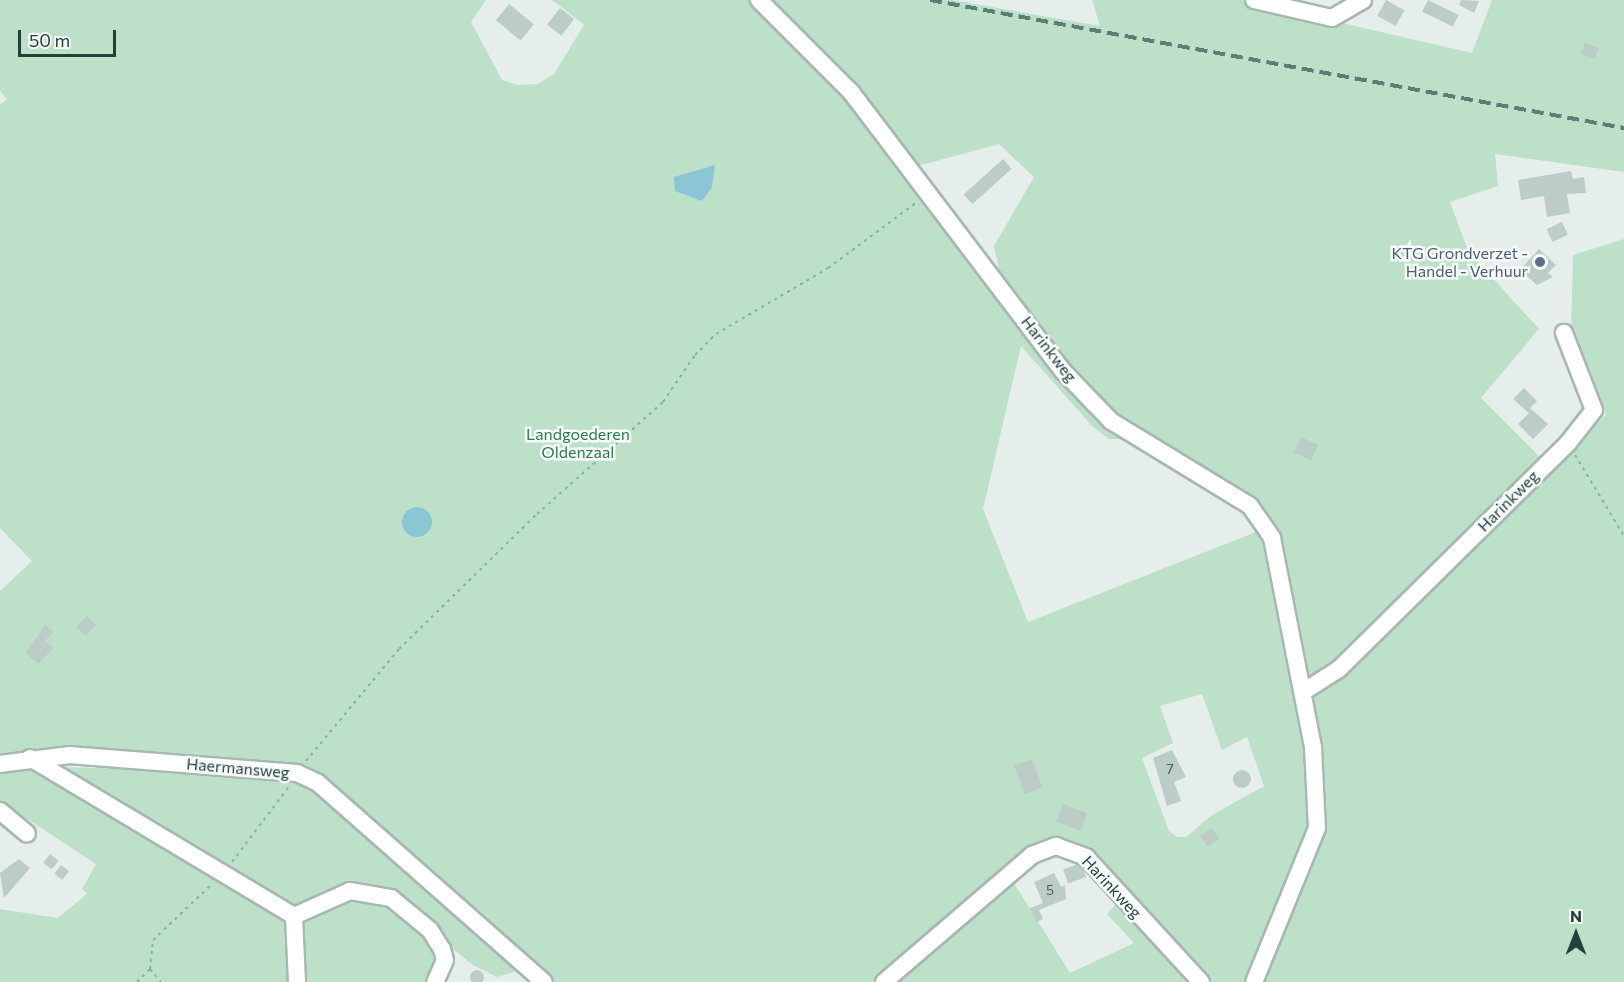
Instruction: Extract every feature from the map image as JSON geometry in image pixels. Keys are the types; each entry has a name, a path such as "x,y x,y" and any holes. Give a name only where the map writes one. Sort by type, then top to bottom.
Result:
{"street":[{"name":"Harinkweg","path":"759,0 851,92 931,192 1064,371 1111,421 1250,506 1272,538 1303,692 1317,828 1254,982"},
{"path":"1254,0 1332,18 1363,0"},
{"name":"Harinkweg","path":"1303,692 1340,669 1568,443 1594,410 1564,333"},
{"path":"29,757 294,916"},
{"name":"Haermansweg","path":"0,764 29,757 297,773 318,783 544,982"},
{"path":"0,811 27,834"},
{"name":"Harinkweg","path":"884,982 1032,855 1065,846 1086,857 1201,982"},
{"path":"294,916 350,891 391,898 430,930 442,949 445,960 435,982"},
{"path":"294,916 297,982"}],"path":[{"path":"297,773 399,649 537,514 663,402 694,355 729,324 753,316 828,268 931,192"},
{"path":"1568,443 1624,536"},
{"path":"137,982 150,969 161,982"}],"green space":[{"name":"Landgoederen Oldenzaal","path":"0,0 486,0 471,22 502,80 518,85 538,84 554,74 584,25 552,0 754,0 786,28 1127,439 1109,439 1093,427 1021,346 983,509 1028,622 1261,530 1266,537 1303,721 1312,824 1250,982 548,982 302,768 252,760 0,755 0,591 32,561 0,528 0,105 7,99 0,91","holes":["1202,694 1222,750 1247,737 1264,786 1212,815 1186,837 1177,837 1169,831 1142,758 1173,743 1160,706","1065,839 1147,919 1138,927 1116,904 1107,914 1134,943 1070,973 1004,867 1042,840"]},
{"path":"770,0 952,0 1100,26 1092,0 1242,0 1472,53 1492,0 1624,0 1624,172 1495,154 1498,186 1450,202 1468,251 1539,329 1481,398 1544,461 1337,664 1306,683 1273,532 1093,398 1002,283 994,246 1034,177 999,144 914,167 821,53"},
{"path":"1624,239 1624,982 1259,982 1316,849 1311,699 1606,415 1571,336 1573,255"},
{"path":"27,765 287,919 292,982 0,982 0,909 58,918 87,894 82,889 96,864 0,801 0,772"},
{"path":"58,767 259,772 307,783 521,970 497,977 473,965 376,889 292,909"},
{"path":"350,895 403,908 438,953 427,982 300,982 301,918"}],"water":[{"path":"715,165 712,187 702,201 675,191 674,177"},
{"path":"417,507 428,511 432,522 428,533 417,537 406,533 402,522 406,511"}],"building":[{"path":"1386,0 1404,10 1396,26 1377,16"},
{"path":"1428,0 1459,15 1453,27 1422,12"},
{"path":"1461,0 1479,1 1474,13 1459,5"},
{"path":"509,4 534,24 521,40 496,20"},
{"path":"560,8 574,19 561,36 547,25"},
{"path":"1585,43 1599,49 1595,59 1581,53"},
{"path":"1003,159 1012,169 972,204 964,194"},
{"path":"1571,171 1573,179 1584,177 1586,193 1567,194 1570,213 1547,217 1544,196 1521,200 1518,180"},
{"path":"1562,222 1568,235 1553,242 1547,229"},
{"path":"1539,249 1556,265 1548,273 1553,277 1537,285 1520,270"},
{"path":"1524,388 1537,401 1530,408 1548,424 1533,439 1518,424 1529,413 1513,399"},
{"path":"1301,437 1318,445 1311,460 1294,452"},
{"path":"87,616 96,625 86,636 76,627"},
{"path":"45,625 53,632 45,641 53,648 38,664 26,653"},
{"path":"1172,750 1186,777 1174,782 1181,801 1167,806 1153,758"},
{"path":"1032,759 1042,787 1024,794 1014,765"},
{"path":"1242,770 1248,773 1251,779 1248,785 1242,788 1236,785 1233,779 1236,773"},
{"path":"1063,804 1087,813 1080,831 1056,822"},
{"path":"1212,828 1219,839 1207,846 1200,835"},
{"path":"50,854 59,861 52,869 43,863"},
{"path":"19,859 30,868 4,898 0,873"},
{"path":"1081,863 1086,877 1068,884 1063,869"},
{"path":"61,865 69,871 62,880 54,874"},
{"path":"1054,873 1061,887 1065,885 1066,899 1039,910 1043,919 1036,922 1030,908 1043,903 1034,882"},
{"path":"477,970 482,972 484,977 482,982 477,984 472,982 470,977 472,972"}],"railway":[{"path":"930,0 1624,128"}],"place":[{"name":"KTG Grondverzet - Handel - Verhuur","path":"1540,262"}]}
